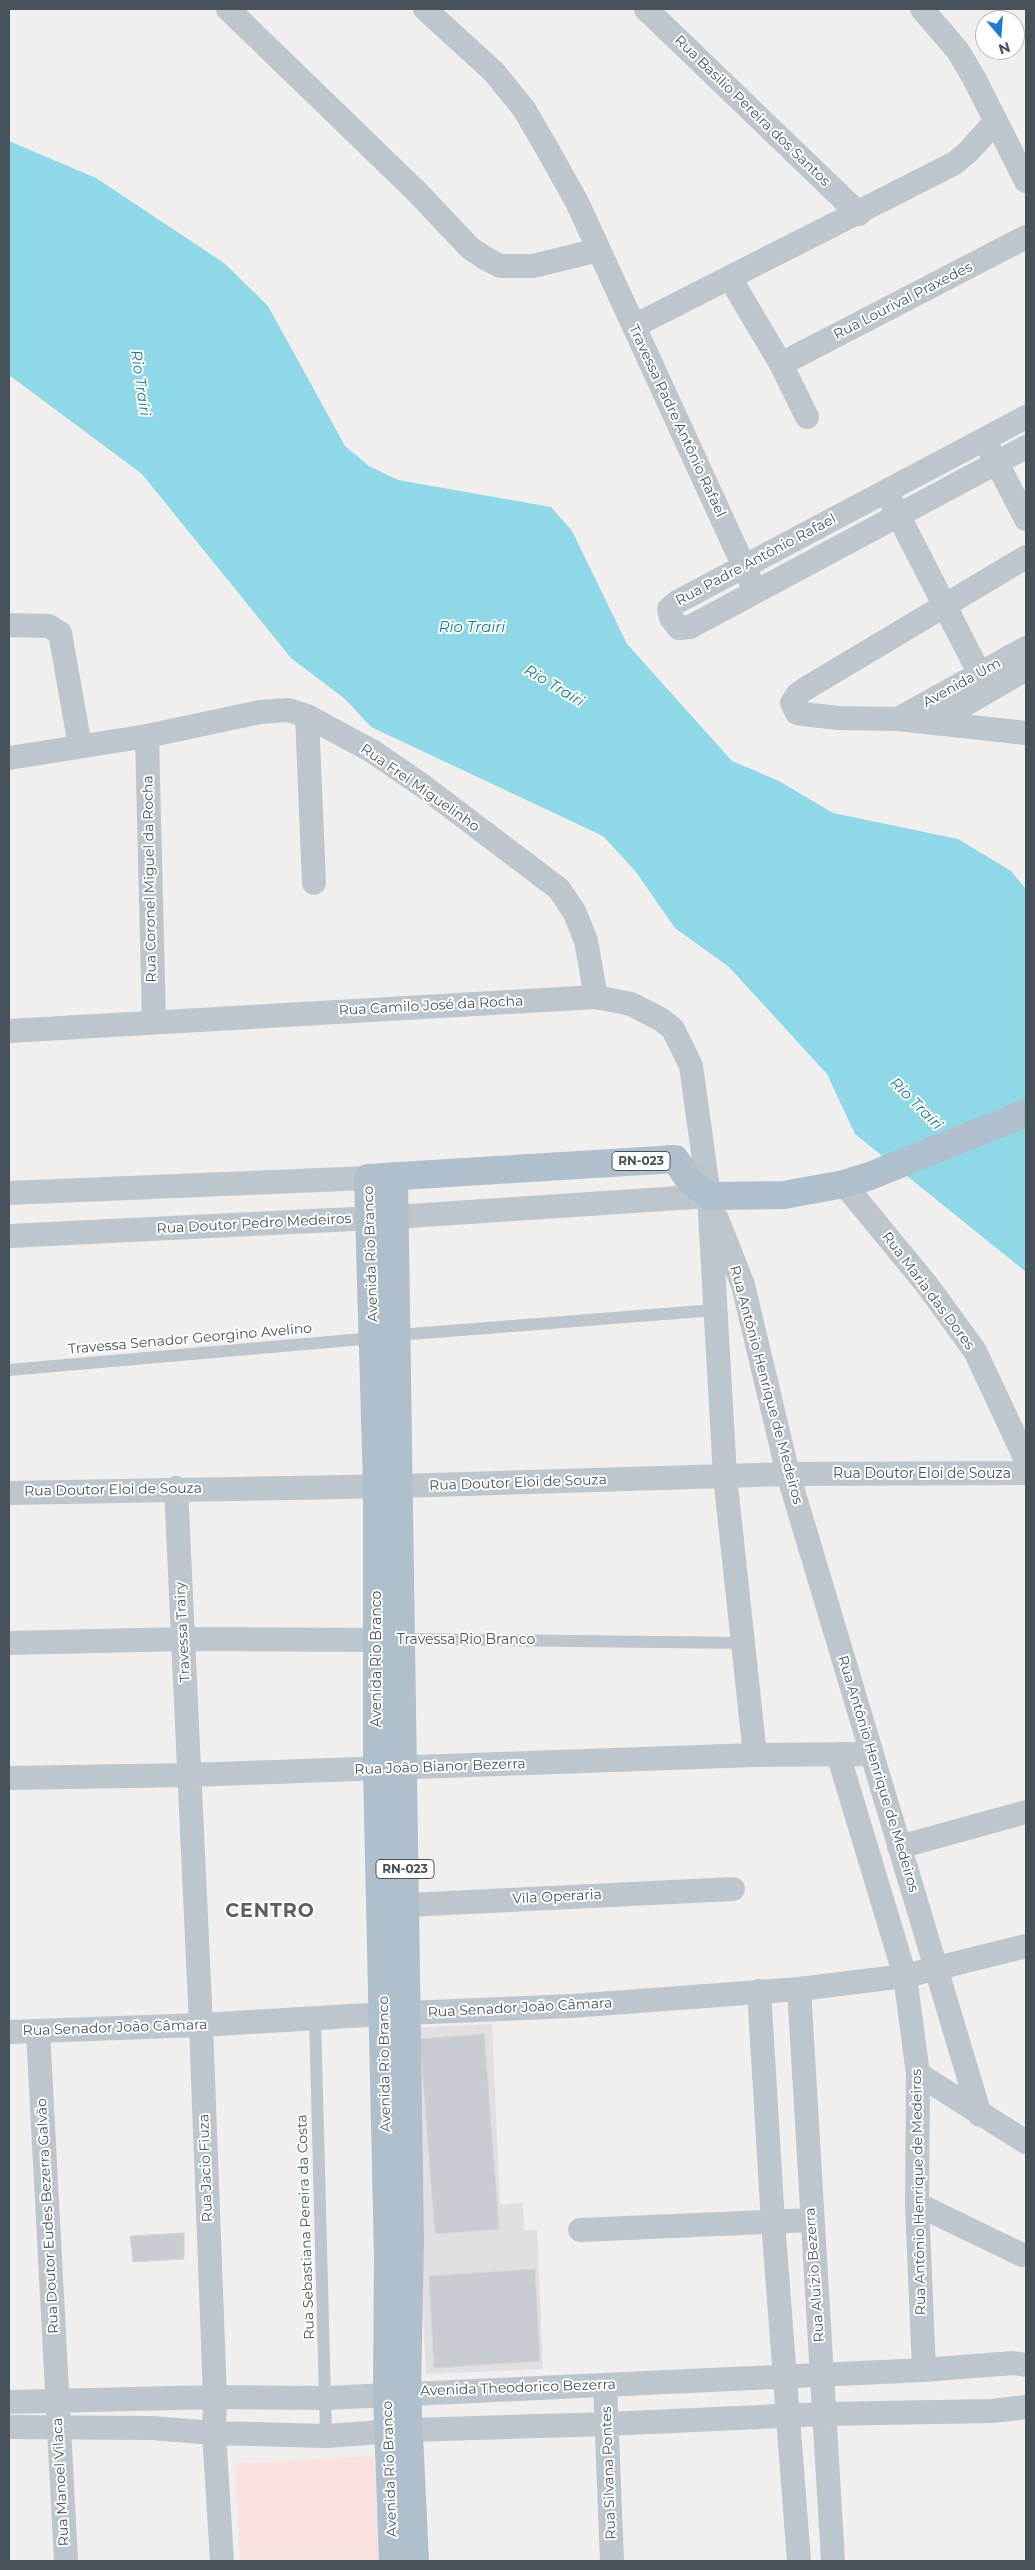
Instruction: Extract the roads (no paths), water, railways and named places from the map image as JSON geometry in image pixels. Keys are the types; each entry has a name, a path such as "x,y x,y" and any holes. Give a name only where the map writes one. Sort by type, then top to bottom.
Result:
{"main road":[{"name":"Rua Doutor Pedro Medeiros","path":"709,1196 784,1194 844,1184 870,1176 1026,1113"},
{"name":"RN-023","path":"381,1177 675,1159 689,1180 709,1196"},
{"name":"Avenida Rio Branco","path":"381,1177 389,1486 390,1640 404,1769 394,1906 395,2014 411,2257 397,2394 398,2431 393,2561"},
{"name":"Avenida Rio Branco","path":"390,1640 377,1770 394,1906"},
{"name":"Avenida Rio Branco","path":"398,2431 415,2561"}],"street":[{"path":"228,9 416,191 470,248 485,258 500,266 533,266 598,250"},
{"name":"Travessa Padre Antônio Rafael","path":"427,9 494,72 524,109 577,202 756,592"},
{"name":"Rua Basilio Pereira dos Santos","path":"646,9 858,214"},
{"path":"922,9 958,51 974,78 994,122 1026,181"},
{"path":"634,326 858,214 955,163 975,145 994,122"},
{"name":"Rua Lourival Praxedes","path":"781,364 1026,237"},
{"path":"730,278 781,364 807,417"},
{"name":"Rua Padre Antônio Rafael","path":"1026,417 885,490 673,605 669,609 671,618 679,628 686,628 1026,447"},
{"path":"985,439 1026,519"},
{"path":"885,490 983,682"},
{"path":"1026,557 944,608 805,689 793,699 792,707 797,713 839,718 898,719 1026,733"},
{"path":"9,625 49,626 60,633 80,746"},
{"name":"Avenida Um","path":"933,723 1026,648"},
{"name":"Avenida Um","path":"898,719 983,682 1026,669"},
{"name":"Rua Frei Miguelinho","path":"9,758 147,736 281,710 307,716 380,756 423,786 559,890 575,913 586,941 596,997"},
{"path":"307,716 314,883"},
{"name":"Rua Coronel Miguel da Rocha","path":"147,736 154,1022"},
{"name":"Rua Camilo José da Rocha","path":"9,1031 596,997 631,1004 662,1020 673,1029 691,1066 709,1196"},
{"path":"9,1193 381,1177"},
{"name":"Rua Maria das Dores","path":"844,1184 932,1292 975,1351 1026,1460"},
{"name":"Rua Doutor Pedro Medeiros","path":"9,1236 381,1218 709,1196"},
{"name":"Rua Antônio Henrique de Medeiros","path":"709,1196 725,1476 755,1755"},
{"name":"Rua Antônio Henrique de Medeiros","path":"709,1196 743,1285 788,1474 899,1846 938,1969 980,2115"},
{"name":"Rua Doutor Eloi de Souza","path":"9,1493 176,1488 389,1486 788,1474 1026,1473"},
{"name":"Travessa Trairy","path":"176,1488 189,1775"},
{"name":"Travessa Rio Branco","path":"9,1642 183,1639 390,1640"},
{"name":"Rua Antônio Henrique de Medeiros","path":"838,1754 904,1976 918,2074 917,2204 924,2370"},
{"name":"Rua João Bianor Bezerra","path":"9,1778 377,1770 755,1755 872,1754"},
{"name":"Rua Jacio Fiuza","path":"189,1775 201,2026 215,2397 214,2433 222,2561"},
{"path":"899,1846 1026,1812"},
{"name":"Vila Operaria","path":"394,1906 733,1889"},
{"name":"Rua Senador João Câmara","path":"9,2032 201,2026 315,2018 572,2006 759,1990 798,1989 904,1976 1026,1946"},
{"name":"Rua Aluizio Bezerra","path":"798,1989 833,2561"},
{"path":"759,1990 773,2222 799,2561"},
{"name":"Rua Doutor Eudes Bezerra Galvão","path":"38,2030 57,2402"},
{"path":"918,2074 980,2115 1026,2142"},
{"path":"917,2204 1022,2254"},
{"path":"580,2230 812,2220"},
{"name":"Avenida Theodorico Bezerra","path":"9,2402 215,2397 325,2398 924,2370 1013,2363 1026,2365"},
{"name":"Rua Silvana Pontes","path":"605,2384 612,2561"},
{"name":"Rua Manoel Vilaca","path":"57,2402 66,2561"},
{"path":"9,2427 151,2428 214,2433 326,2436 398,2431 824,2414 992,2411 1026,2407"}],"lane":[{"name":"Travessa Senador Georgino Avelino","path":"9,1370 386,1336 715,1310"},
{"name":"Travessa Rio Branco","path":"390,1640 743,1643"},
{"name":"Rua Sebastiana Pereira da Costa","path":"315,2018 326,2436"}],"water":[{"name":"Rio Trairi","path":"9,141 96,178 224,263 268,306 345,446 369,466 398,480 551,507 572,531 627,644 732,761 779,781 833,813 958,839 1011,871 1026,889 1026,1272 855,1134 827,1074 729,967 675,928 636,872 603,836 371,727 345,699 291,658 142,474 9,375"}],"district":[{"name":"CENTRO","path":"270,1911"}],"water label":[{"name":"Rio Traíri","path":"140,383"},
{"name":"Rio Traíri","path":"554,686"},
{"name":"Rio Traíri","path":"916,1104"}]}
